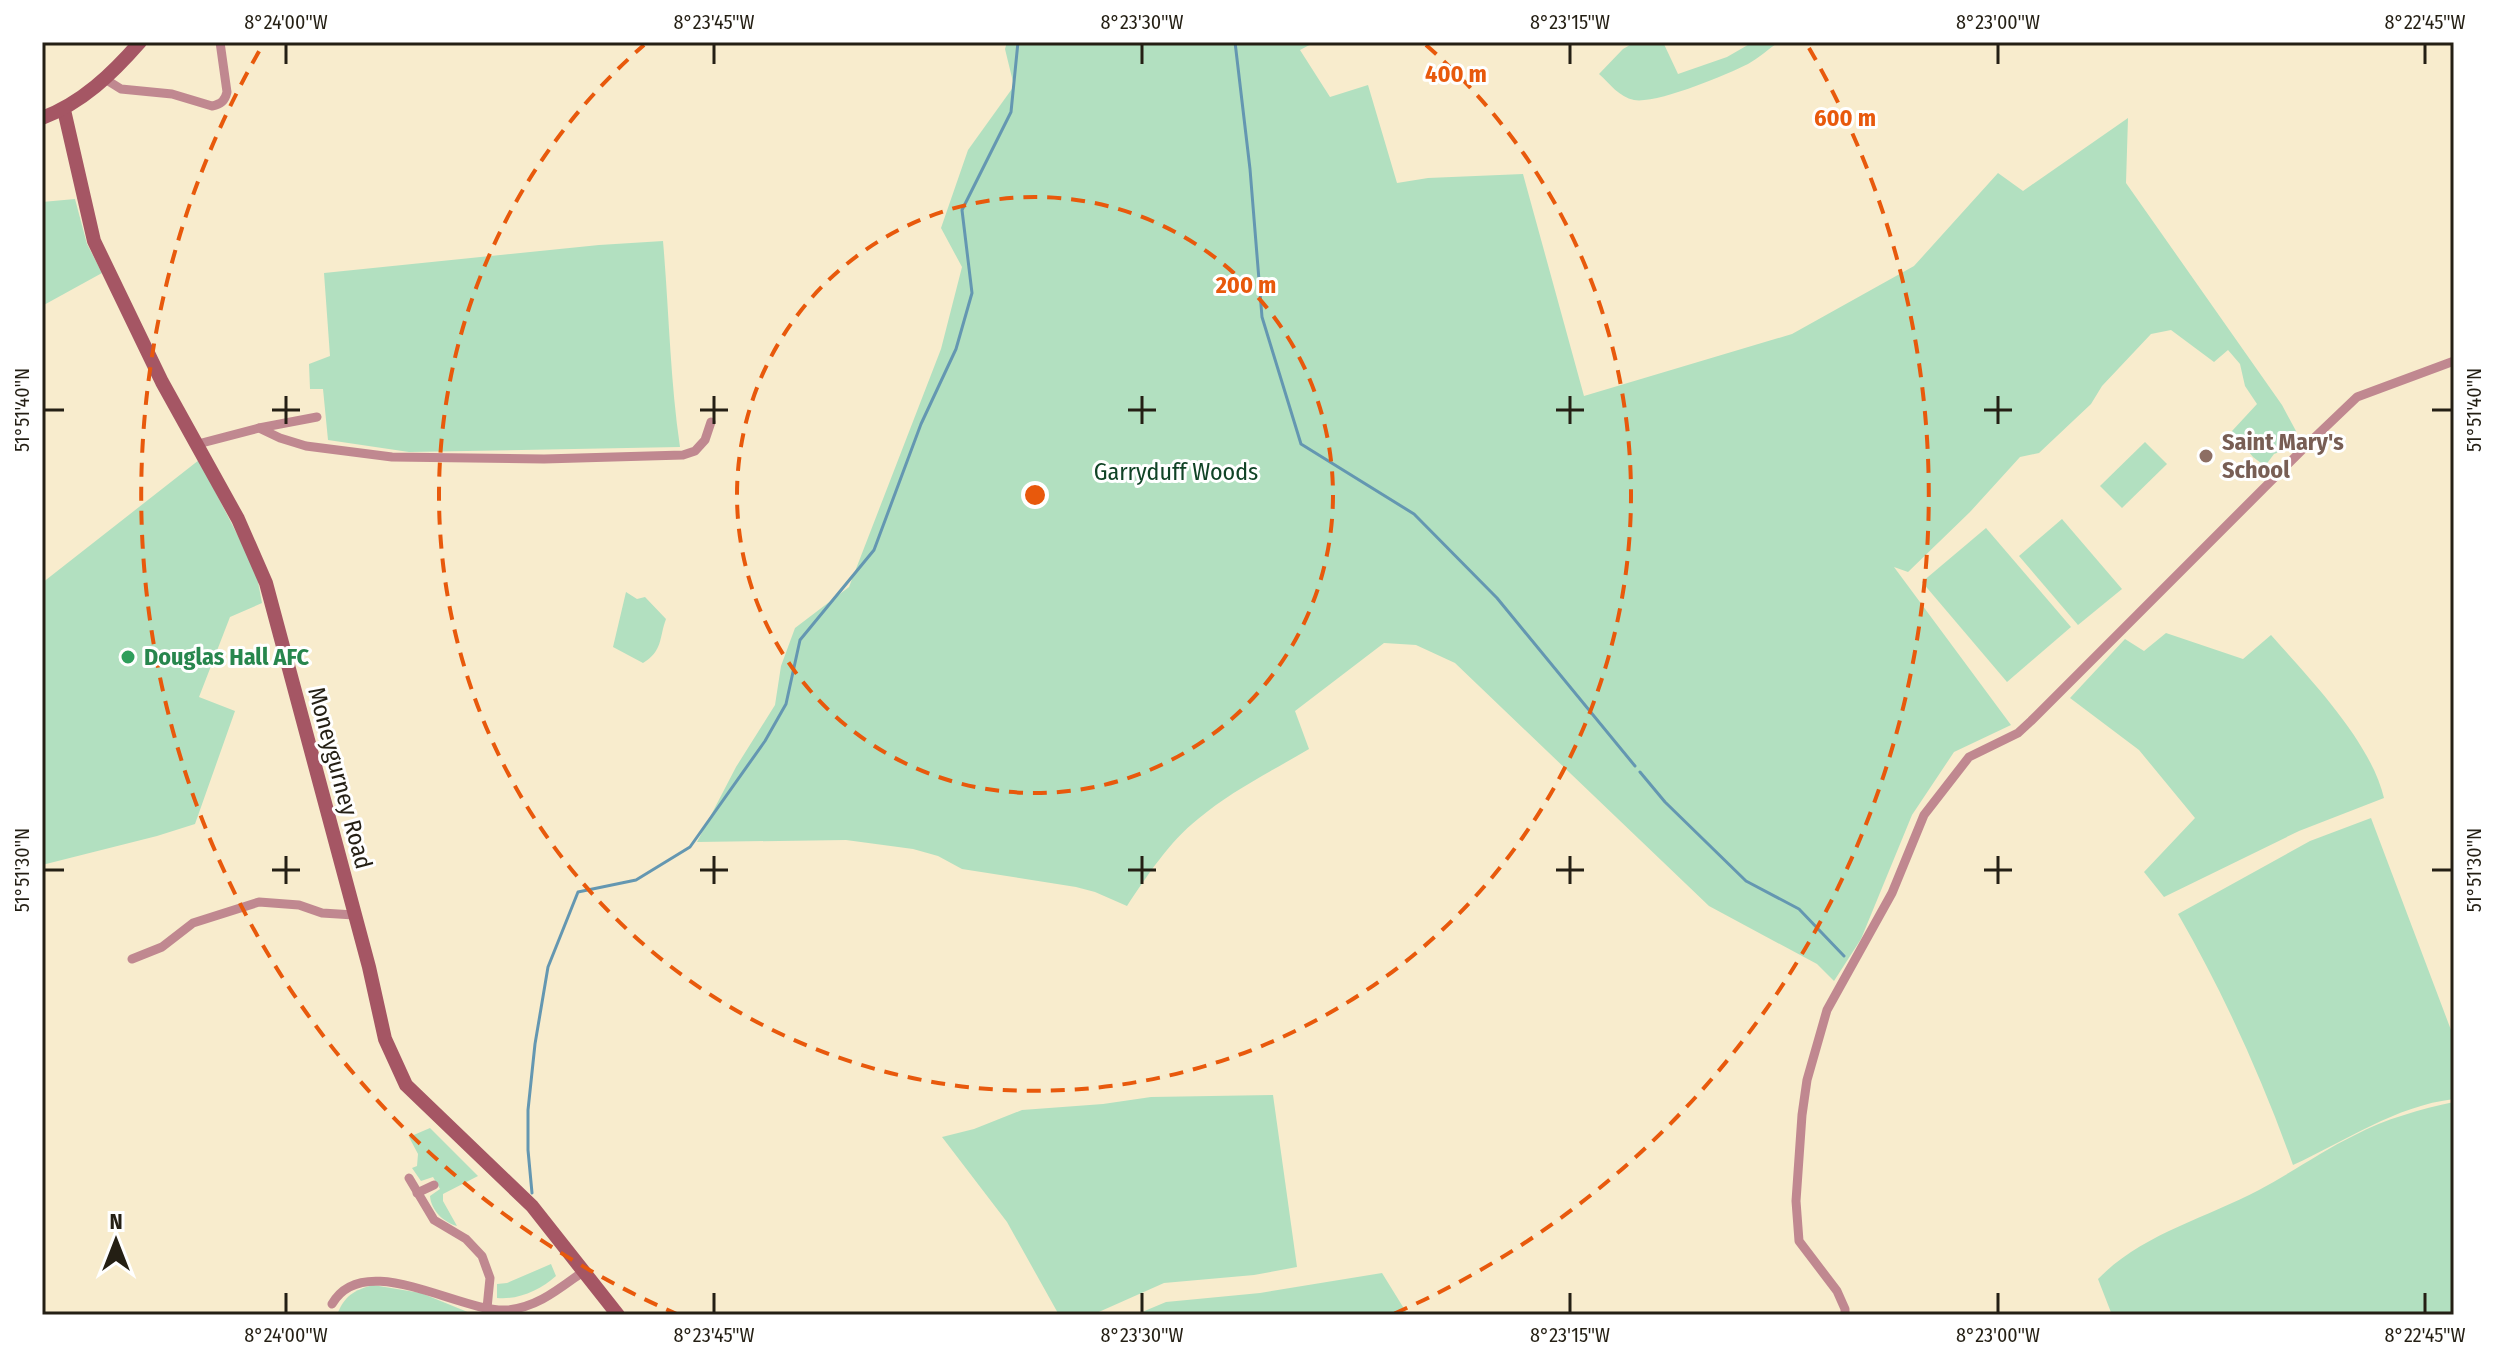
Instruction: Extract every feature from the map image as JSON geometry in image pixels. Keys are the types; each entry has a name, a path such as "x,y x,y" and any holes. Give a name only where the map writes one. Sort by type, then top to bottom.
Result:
{"street":[{"path":"42,118 64,110 105,79 140,42"},
{"path":"105,79 121,89 152,91 212,106 219,104 227,92 220,42"},
{"name":"Moneygurney Road","path":"64,110 94,241 162,382 238,519 266,583 385,1039 406,1085 532,1206 618,1315"},
{"path":"1845,1315 1837,1291 1799,1241 1796,1201 1807,1080 1827,1010 1892,893 1924,815 1969,757 2018,733 2031,721 2357,397 2454,361"},
{"path":"198,444 317,417"},
{"path":"259,428 306,446 392,457 544,459 683,455 695,451 705,440 711,422"},
{"path":"132,959 162,947 193,923 259,902 299,905 322,913 354,915"},
{"path":"409,1178 434,1220 466,1239 482,1256 490,1278 487,1308"},
{"path":"417,1193 434,1185"},
{"path":"332,1304 344,1290 377,1282 421,1288 487,1308 506,1310 537,1303 584,1271"}],"green space":[{"name":"Garryduff Woods","path":"1007,42 1315,42 1300,50 1330,97 1368,85 1397,183 1428,178 1523,174 1584,396 1792,334 1914,266 1998,173 2023,191 2128,118 2126,183 2282,405 2296,431 2287,449 2274,454 2265,466 2253,457 2232,431 2257,404 2245,386 2240,364 2228,350 2214,362 2171,330 2151,334 2102,386 2091,404 2039,453 2020,457 1970,512 1908,572 1894,567 2011,725 1954,752 1912,815 1861,939 1834,981 1817,964 1709,906 1455,663 1416,645 1384,643 1295,711 1309,749 1238,790 1187,828 1127,906 1076,887 962,869 938,856 913,849 846,840 697,842 736,767 775,705 781,666 795,628 849,587 941,349 962,267 941,228 968,150 1014,86 1005,49"},
{"path":"1635,42 1663,42 1678,74 1727,57 1753,42 1779,42 1752,62 1724,75 1658,98 1634,100 1615,90 1599,74 1623,49"},
{"path":"75,199 87,244 102,273 42,306 42,202"},
{"path":"663,241 680,447 409,452 328,440 323,389 310,389 309,364 330,356 324,273"},
{"path":"2145,442 2167,464 2122,508 2100,486"},
{"name":"Douglas Hall AFC","path":"199,460 256,571 262,603 230,617 199,697 235,711 195,824 42,865 42,583"},
{"path":"2062,519 2122,589 2078,625 2019,556"},
{"path":"1986,528 2071,627 2007,682 1922,582"},
{"path":"626,592 637,599 645,597 666,619 657,649 643,663 613,647"},
{"path":"2166,633 2243,659 2271,635 2353,733 2377,777 2384,798 2299,831 2164,897 2144,872 2195,818 2139,750 2070,698 2125,639 2144,651"},
{"path":"2371,818 2454,1038 2454,1099 2391,1117 2293,1165 2241,1037 2178,914 2310,841"},
{"path":"1273,1095 1297,1267 1254,1275 1164,1283 1092,1315 1059,1315 1007,1222 942,1137 974,1129 1022,1110 1151,1097"},
{"path":"2454,1102 2454,1315 2112,1315 2098,1279 2134,1250 2174,1228 2259,1190 2367,1129 2403,1115"},
{"path":"430,1128 478,1176 443,1194 443,1201 457,1226 435,1211 430,1196 440,1189 433,1177 421,1181 412,1168 417,1166 418,1154 409,1137"},
{"path":"551,1264 556,1276 543,1286 521,1296 497,1298 497,1284 507,1283"},
{"path":"1382,1273 1408,1315 1135,1315 1166,1302 1260,1293"},
{"path":"373,1285 421,1293 475,1315 337,1315 350,1295"}],"waterway":[{"path":"532,1193 528,1110 535,1044 548,967 578,892 636,880 690,847 765,741 786,704 800,640 874,550 921,424 956,349 972,293 962,210 1011,112 1018,42"},
{"path":"1235,42 1250,169 1262,317 1301,444 1414,514 1497,598 1635,766"},
{"path":"1640,772 1665,802 1746,881 1799,909 1844,956"}],"place":[{"name":"Saint Mary's School","path":"2206,456"},
{"name":"Douglas Hall AFC","path":"128,657"}]}
